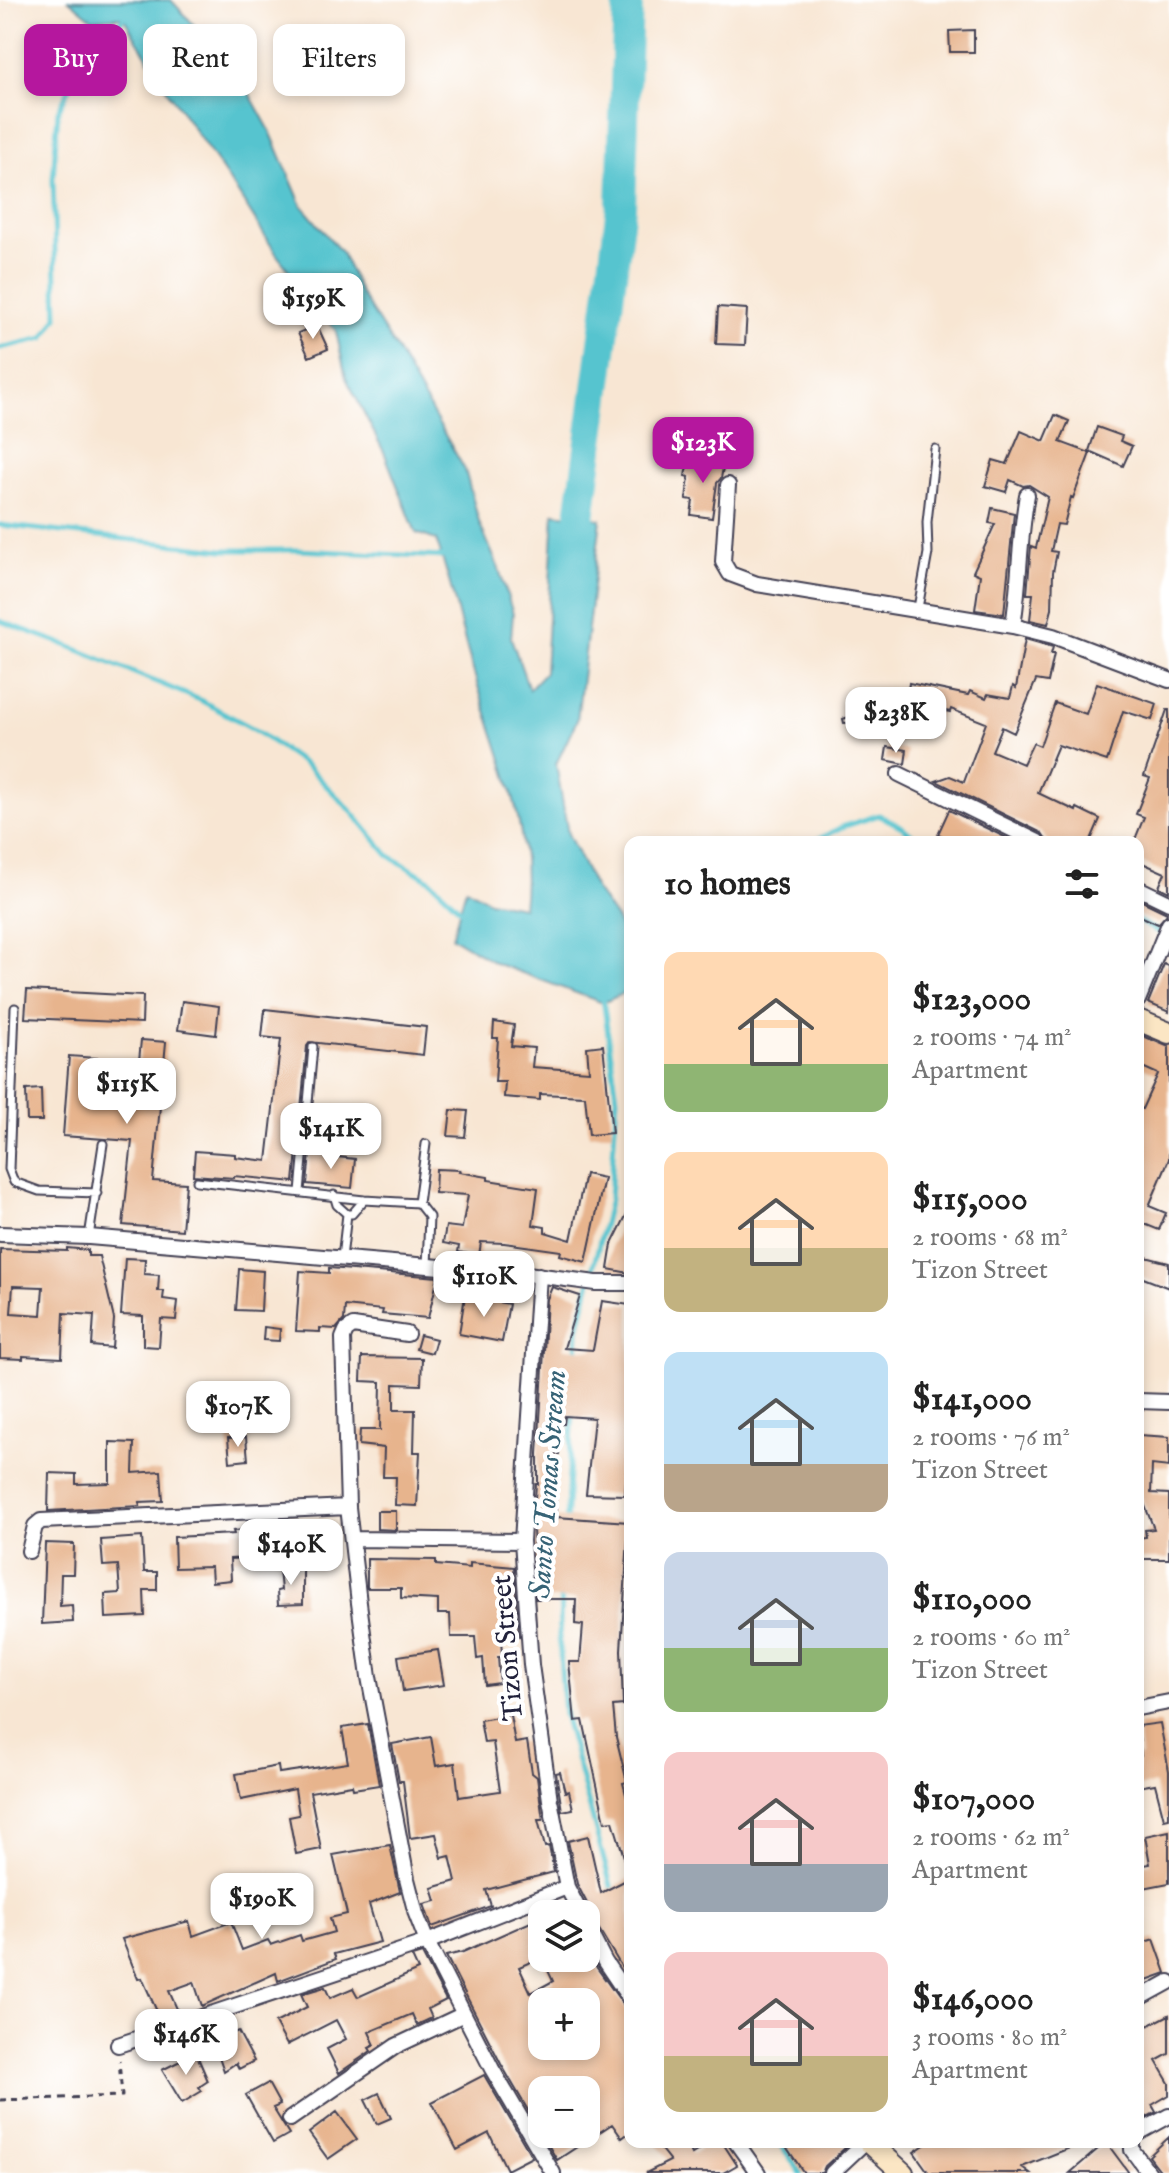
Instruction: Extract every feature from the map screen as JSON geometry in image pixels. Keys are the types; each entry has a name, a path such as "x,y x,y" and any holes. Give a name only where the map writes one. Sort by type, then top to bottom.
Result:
{"street":[{"path":"728,485 723,562 730,574 757,584 1013,626 1053,636 1169,680"},
{"path":"1013,626 1019,586 1021,528 1027,495"},
{"path":"899,774 1026,836"},
{"path":"1144,891 1169,903"},
{"path":"1144,984 1168,926"},
{"path":"1144,1023 1169,1033"},
{"path":"0,1234 89,1237 427,1266 467,1266 596,1283 624,1283"},
{"name":"Tizon Street","path":"539,1275 522,1541 531,1665 550,1800 567,1887 574,1900"},
{"path":"407,1334 353,1326 343,1338 348,1507 374,1705 416,1914 427,1942 492,2069 553,2173"},
{"path":"1144,1401 1169,1402"},
{"path":"29,1551 35,1526 41,1521 348,1507"},
{"path":"354,1539 522,1541"},
{"path":"1144,1707 1169,1702"},
{"path":"118,2045 427,1942 567,1887"},
{"path":"600,1952 624,1990"},
{"path":"1144,1996 1169,1982"},
{"path":"290,2119 396,2046 464,2014"},
{"path":"1144,2130 1169,2116"},
{"path":"740,2148 758,2173"},
{"path":"836,2169 860,2148"},
{"path":"874,2148 903,2173"},
{"path":"1132,2148 1149,2173"}],"lane":[{"path":"918,608 928,553 927,522 935,449"},
{"path":"15,1008 9,1169 14,1182 39,1191 97,1193"},
{"path":"300,1192 313,1047"},
{"path":"89,1237 103,1144"},
{"path":"426,1144 418,1203 429,1217 427,1266"},
{"path":"197,1181 418,1203"},
{"path":"334,1195 337,1205 347,1214 352,1214 364,1200"},
{"path":"342,1258 347,1214"}],"path":[{"path":"0,2100 122,2096 118,2045"}],"water":[{"path":"69,0 171,0 193,24 143,24 143,50 123,17 92,19"},
{"path":"171,96 251,96 270,131 302,206 342,253 361,294 465,470 479,522 499,569 513,614 511,638 529,689 545,672 554,513 601,519 577,720 556,764 568,834 594,887 624,935 624,993 603,1003 495,963 452,937 466,888 489,901 523,907 523,845 509,783 436,540 416,533 384,452 346,378 336,331 277,255"}],"building":[{"path":"974,30 974,52 950,52 949,31"},
{"path":"718,307 747,309 745,345 716,344"},
{"path":"317,325 328,349 309,357 298,333"},
{"path":"1055,415 1069,421 1060,442 1090,453 1071,497 1064,525 1057,524 1051,551 1057,552 1048,624 1030,620 1033,594 1027,594 1031,546 1036,548 1048,497 1029,485 1023,486 1010,480 1006,492 985,486 993,460 1007,464 1021,431 1044,441"},
{"path":"1097,427 1122,436 1120,441 1132,446 1123,466 1089,451"},
{"path":"689,456 724,463 717,483 712,518 691,515 693,500 686,499 689,477 685,476"},
{"path":"992,508 1014,513 1004,614 975,610 980,575 973,572 995,524 989,523"},
{"path":"1025,639 1053,647 1048,682 1036,680 1014,733 1002,727 992,751 1023,764 1033,743 1040,746 1055,703 1086,714 1097,683 1157,704 1152,720 1123,711 1107,761 1058,745 1038,793 1100,819 1093,836 1044,836 936,781 950,776 964,782 986,723 951,709 950,712 941,710 934,725 906,712 899,730 875,721 844,723 843,719 864,712 864,702 878,701 879,707 907,697 909,683 968,695 970,691 986,698 988,694 1010,698 1013,686 1016,688"},
{"path":"1169,710 1169,892 1159,887 1165,873 1144,864 1144,836 1136,836 1144,817 1136,814 1150,778 1144,776"},
{"path":"887,747 907,750 905,764 885,760"},
{"path":"949,810 1003,836 942,836 938,834"},
{"path":"1144,902 1167,913 1158,924 1144,918"},
{"path":"1164,964 1169,966 1169,1012 1148,1003"},
{"path":"27,990 143,996 142,1023 25,1018"},
{"path":"182,1001 219,1006 216,1035 178,1030"},
{"path":"265,1009 426,1027 423,1055 310,1042 307,1046 294,1182 193,1175 195,1151 235,1154 235,1157 267,1161 281,1039 262,1037"},
{"path":"494,1022 514,1025 511,1046 534,1048 532,1067 589,1071 587,1047 603,1045 612,1133 589,1135 585,1096 540,1094 540,1100 504,1097 505,1082 495,1082 498,1038 493,1038"},
{"path":"1144,1036 1169,1047 1169,1159 1149,1206 1166,1213 1159,1230 1144,1224 1144,1105 1158,1074 1144,1068"},
{"path":"141,1040 166,1042 153,1181 186,1183 182,1230 123,1225 132,1141 63,1136 69,1056 139,1061"},
{"path":"41,1089 42,1121 27,1121 26,1090"},
{"path":"451,1110 468,1111 465,1137 448,1136"},
{"path":"310,1154 355,1159 352,1188 307,1184"},
{"path":"436,1169 460,1170 488,1177 488,1180 538,1188 533,1225 545,1227 545,1232 571,1240 585,1174 604,1178 586,1262 560,1255 561,1251 504,1243 481,1242 479,1256 458,1252 459,1246 443,1243 446,1226 462,1228 468,1195 435,1193"},
{"path":"624,1220 624,1272 608,1269 612,1244"},
{"path":"67,1248 88,1250 88,1256 99,1256 114,1319 112,1348 92,1346 94,1315 64,1313 62,1358 0,1358 0,1249 67,1251","holes":["13,1286 43,1287 41,1315 11,1313"]},
{"path":"1144,1257 1169,1263 1169,1288 1144,1278"},
{"path":"125,1258 145,1259 144,1274 159,1275 158,1291 164,1291 163,1299 178,1301 176,1320 161,1319 159,1347 143,1346 143,1316 121,1315"},
{"path":"329,1268 438,1277 428,1318 382,1314 383,1310 345,1306 344,1320 336,1329 296,1331 300,1271 329,1273"},
{"path":"239,1269 263,1271 261,1311 236,1310"},
{"path":"552,1287 580,1296 564,1348 593,1350 602,1301 624,1304 624,1495 586,1494 594,1418 565,1416 564,1424 559,1424 559,1454 554,1454 556,1517 624,1522 623,1705 613,1706 624,1770 624,1857 613,1821 605,1822 583,1720 575,1721 569,1662 580,1662 583,1625 575,1624 576,1599 536,1599 533,1528 547,1299"},
{"path":"465,1296 509,1304 502,1342 459,1334"},
{"path":"264,1327 280,1329 279,1341 263,1340"},
{"path":"420,1335 436,1339 432,1353 416,1349"},
{"path":"362,1357 422,1358 421,1385 394,1384 394,1410 415,1410 414,1452 420,1452 417,1506 395,1505 396,1477 383,1477 384,1448 359,1445 360,1430 380,1430 381,1382 361,1381"},
{"path":"1144,1435 1169,1437 1169,1467 1152,1465 1151,1493 1169,1494 1169,1559 1144,1559 1145,1530 1154,1529 1144,1503"},
{"path":"246,1437 248,1460 230,1462 228,1438"},
{"path":"110,1442 134,1443 133,1473 161,1471 163,1501 139,1502 140,1506 48,1511 49,1473 76,1474 76,1484 110,1483"},
{"path":"377,1511 396,1511 396,1530 377,1529"},
{"path":"263,1529 265,1557 230,1559 231,1580 212,1582 211,1567 175,1568 174,1537"},
{"path":"142,1537 144,1572 157,1572 157,1590 144,1590 145,1616 106,1618 105,1594 120,1593 118,1565 103,1566 101,1540"},
{"path":"45,1543 74,1544 73,1574 61,1574 60,1606 72,1605 73,1622 42,1624"},
{"path":"367,1559 436,1560 436,1565 470,1568 470,1563 514,1567 519,1636 501,1637 502,1657 498,1657 500,1683 485,1685 483,1658 477,1659 475,1637 451,1637 450,1614 438,1614 438,1600 401,1598 401,1588 367,1588"},
{"path":"303,1568 303,1604 278,1605 277,1591 281,1590 279,1570"},
{"path":"438,1650 444,1685 403,1691 398,1656"},
{"path":"510,1715 515,1743 527,1741 532,1773 537,1777 543,1820 538,1820 545,1847 549,1846 554,1872 486,1890 491,1906 432,1927 424,1904 436,1901 432,1888 456,1881 450,1856 442,1858 436,1834 410,1838 403,1781 399,1781 392,1744 431,1737 436,1766 455,1763 459,1797 500,1791 493,1742 484,1743 480,1720"},
{"path":"1160,1723 1169,1771 1169,1818 1164,1819 1155,1784 1144,1786 1144,1725"},
{"path":"368,1724 379,1785 353,1789 352,1785 310,1792 321,1849 296,1854 289,1817 299,1815 295,1789 241,1800 236,1774 278,1766 279,1773 348,1763 342,1728"},
{"path":"560,1772 573,1809 562,1811 556,1773"},
{"path":"1169,1831 1169,1883 1144,1888 1144,1865 1150,1864 1145,1836"},
{"path":"588,1836 601,1893 624,1881 624,1971 600,1931 600,1900 585,1900 577,1884 568,1841"},
{"path":"390,1845 400,1892 369,1904 380,1942 334,1954 336,1959 278,1981 276,1973 202,2006 194,1982 169,1991 177,2009 159,2016 142,1978 138,1979 122,1939 189,1921 193,1936 231,1922 242,1950 268,1940 271,1945 300,1935 302,1941 334,1932 330,1918 347,1914 333,1855"},
{"path":"528,1923 528,1963 519,1967 529,1988 528,2060 600,2060 600,1988 540,1988 553,1981 549,1972 600,1972 624,2006 624,2136 622,2138 612,2124 600,2132 600,2076 528,2076 528,2110 446,1956 463,1952"},
{"path":"1154,1939 1166,1973 1144,1981 1144,1942"},
{"path":"422,1954 446,2000 428,2009 432,2018 417,2025 412,2014 369,2032 375,2045 369,2048 371,2051 339,2073 327,2049 346,2039 336,2020 287,2045 275,2023 307,2007 301,1994 325,1987 330,1998 353,1988 358,1997 418,1970 412,1957"},
{"path":"1169,2015 1169,2054 1156,2061 1169,2083 1169,2095 1152,2105 1156,2112 1144,2119 1144,2028"},
{"path":"238,2031 254,2061 239,2069 236,2063 224,2071 214,2042"},
{"path":"196,2053 208,2081 199,2087 202,2091 182,2103 162,2070"},
{"path":"484,2075 532,2157 507,2170 489,2133 457,2150 432,2102"},
{"path":"268,2083 280,2105 273,2108 289,2134 273,2143 246,2095"},
{"path":"379,2093 391,2118 377,2124 365,2100"},
{"path":"337,2112 357,2139 328,2159 309,2133"},
{"path":"1169,2137 1169,2173 1162,2173 1149,2156"},
{"path":"550,2148 575,2148 557,2160"},
{"path":"660,2148 689,2148 692,2154 702,2148 726,2148 737,2165 723,2173 646,2173 670,2161"},
{"path":"787,2148 845,2148 825,2166 822,2173 804,2173"},
{"path":"920,2148 1070,2148 1022,2167 1030,2173 929,2173 914,2152"},
{"path":"1099,2148 1110,2148 1129,2173 1070,2173"}],"waterway":[{"path":"575,555 621,207 628,0"},
{"path":"0,348 44,338 57,317 53,179 58,111 80,68 126,15"},
{"path":"0,525 223,550 445,557"},
{"path":"0,621 200,700 252,728 307,766 388,855 431,881 464,913"},
{"name":"Santo Tomas Stream","path":"825,836 879,815 913,836"},
{"name":"Santo Tomas Stream","path":"1144,924 1162,934"},
{"name":"Santo Tomas Stream","path":"577,1352 578,1330 610,1199 617,1097 603,999"},
{"name":"Santo Tomas Stream","path":"566,1524 573,1410"},
{"name":"Santo Tomas Stream","path":"562,1594 559,1636 564,1714 613,1893"},
{"name":"Santo Tomas Stream","path":"783,2148 801,2173"}]}
